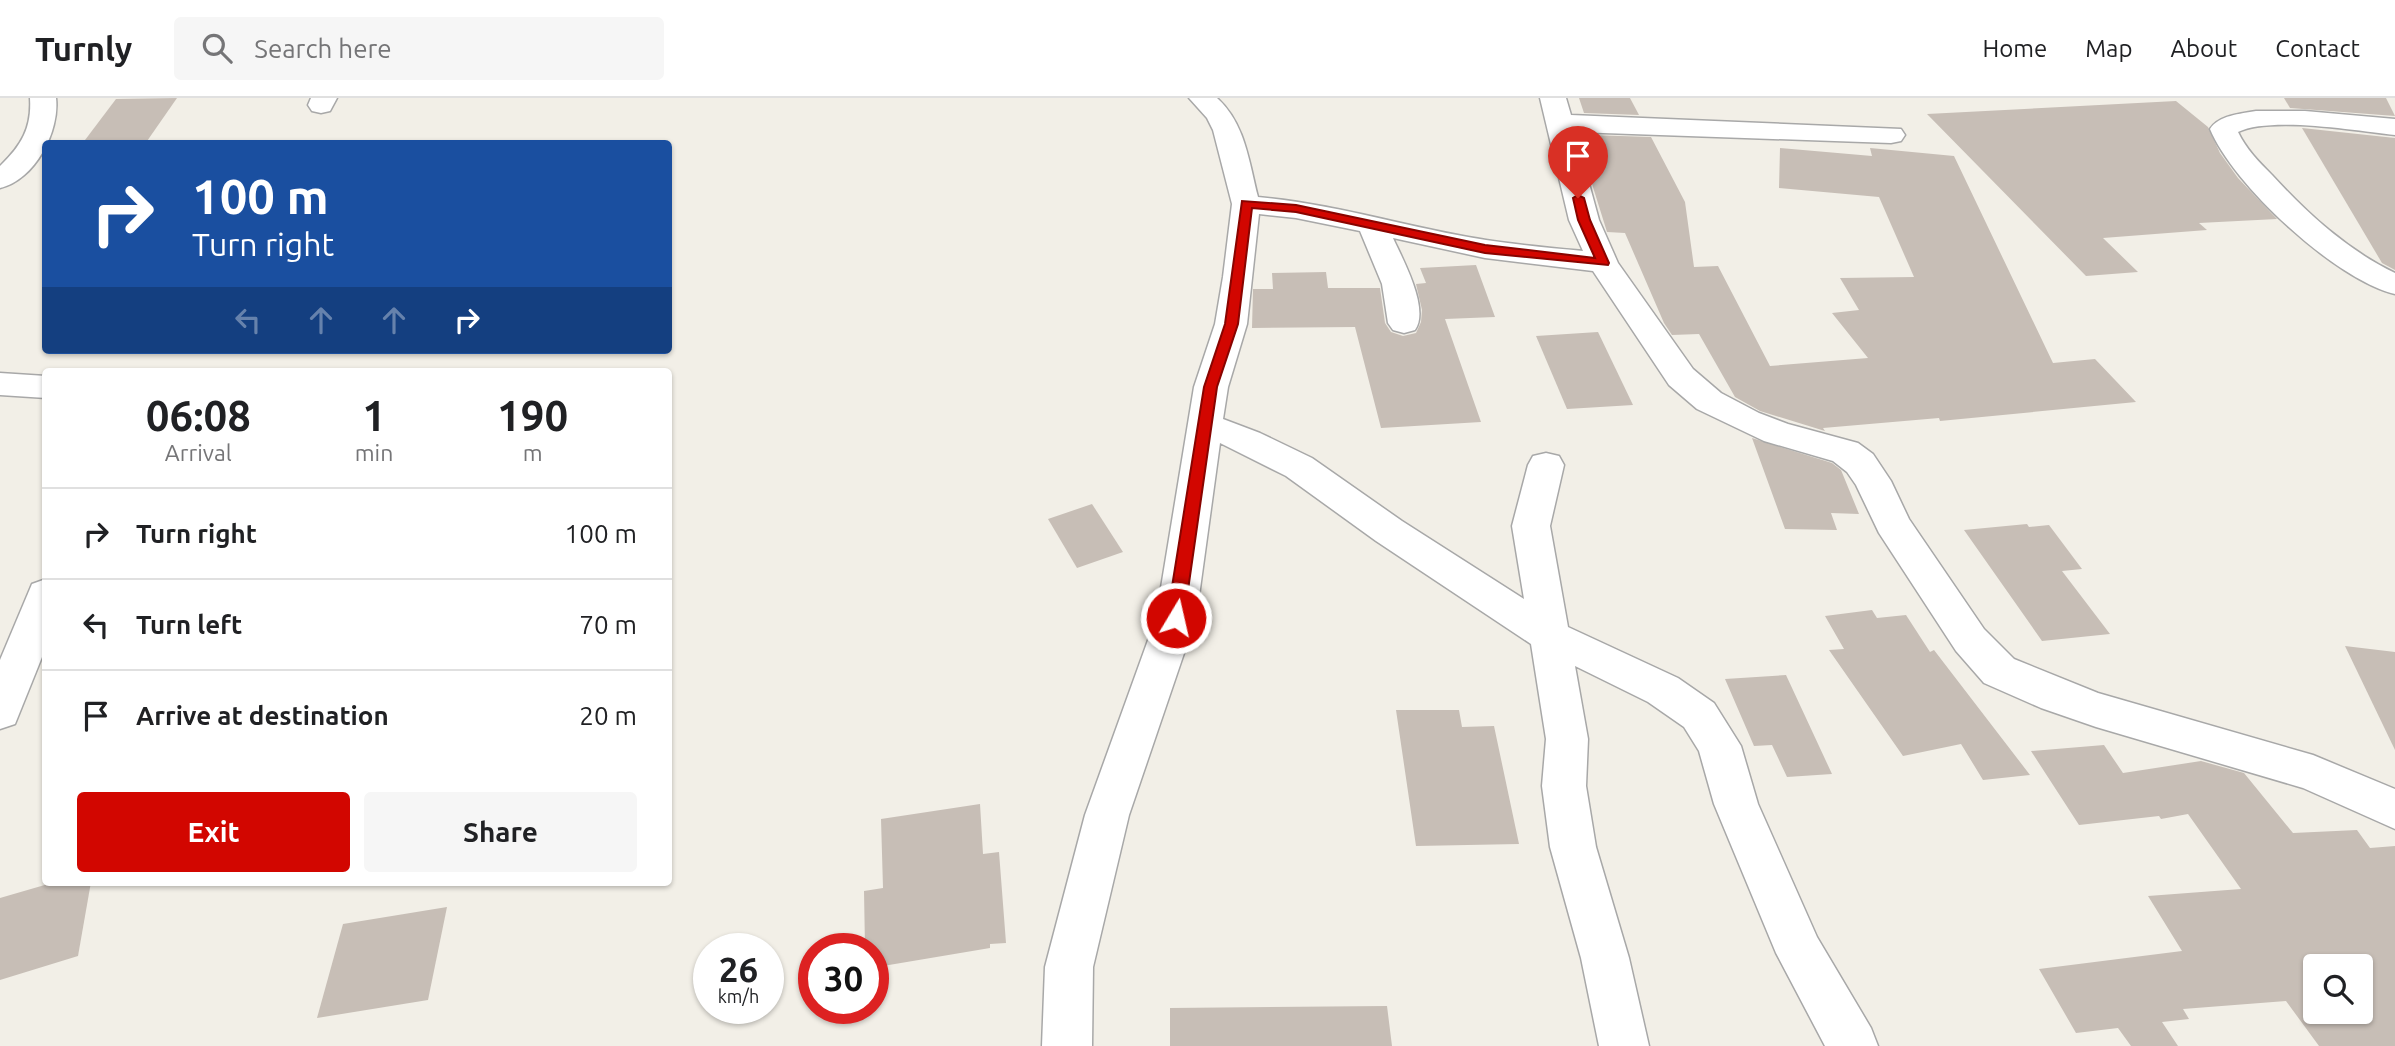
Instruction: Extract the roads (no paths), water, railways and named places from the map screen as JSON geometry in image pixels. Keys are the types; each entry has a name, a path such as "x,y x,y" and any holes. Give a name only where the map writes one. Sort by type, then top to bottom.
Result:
{"street":[{"path":"0,180 19,164 40,135 45,121 43,98"},
{"path":"1067,1046 1069,967 1107,815 1176,618 1210,387 1231,324 1246,204 1227,130 1219,114 1202,98"},
{"path":"1891,135 1557,111 1584,220 1603,263 1681,377 1709,401 1776,433 1845,453 1860,463 1873,481 1899,535 1970,640 1999,671 2096,710 2313,774 2395,810"},
{"path":"2395,127 2274,118 2231,122 2223,129 2228,144 2320,241 2364,270 2395,285"},
{"path":"1246,204 1296,209 1371,223 1413,235 1485,249 1603,263"},
{"path":"1371,223 1398,282 1404,305 1404,323"},
{"path":"0,384 42,387"},
{"path":"1206,425 1248,441 1298,467 1389,531 1550,636 1663,690 1699,715 1719,746 1736,804 1800,953 1853,1046"},
{"path":"1546,465 1531,526 1567,739 1564,786 1573,847 1605,958 1624,1046"},
{"path":"0,712 42,604"}]}
